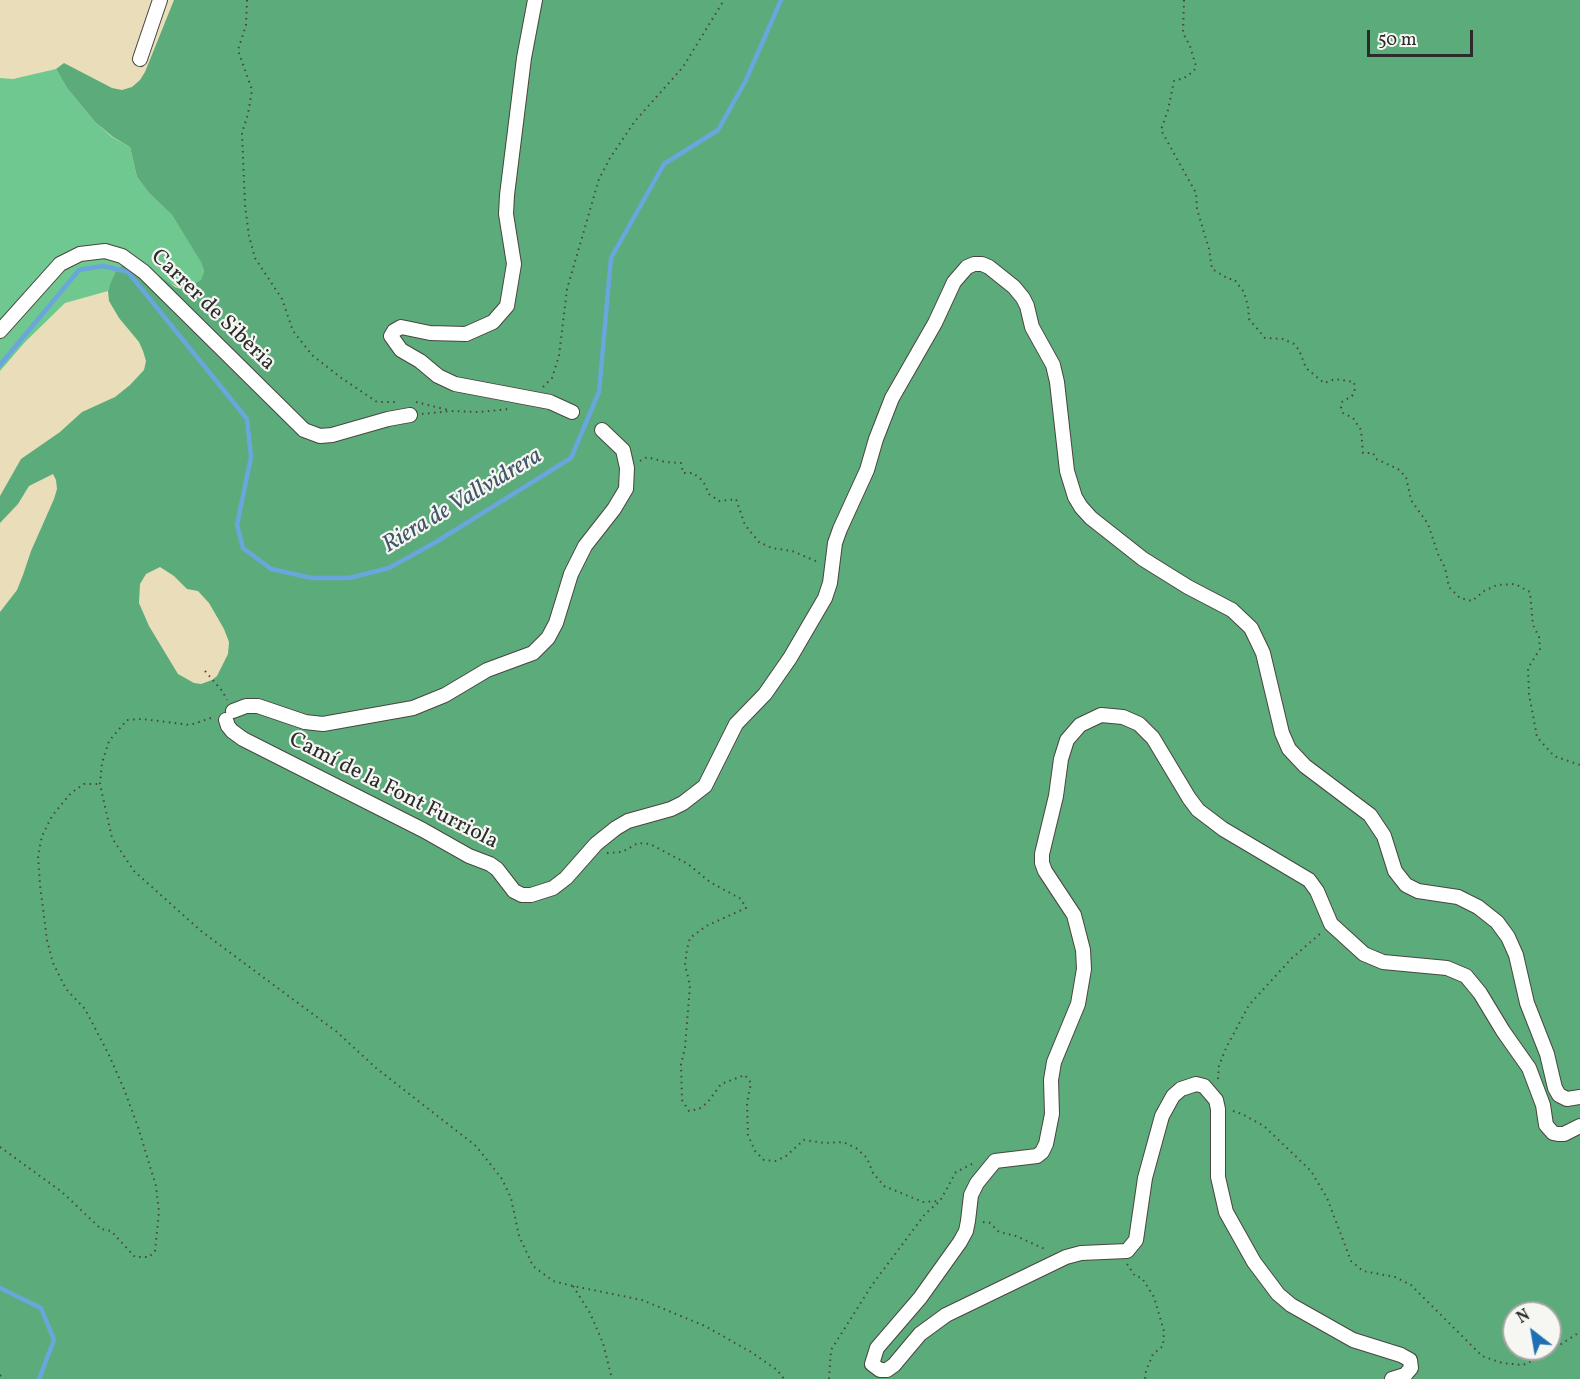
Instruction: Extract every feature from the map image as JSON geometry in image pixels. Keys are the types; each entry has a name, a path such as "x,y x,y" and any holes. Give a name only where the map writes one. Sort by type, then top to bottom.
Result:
{"street":[{"path":"140,59 160,0"},
{"path":"535,0 524,58 507,195 506,214 514,264 507,306 493,322 466,334 430,333 401,327 391,336 401,350 420,361 438,376 455,384 555,403 572,412"},
{"name":"Carrer de Sibèria","path":"0,331 60,264 88,252 114,252 131,262 157,284 304,430 320,436 332,435 388,419 410,408"},
{"name":"Camí de la Font Furriola","path":"627,468 628,481 624,496 585,546 571,574 556,623 548,638 533,653 487,670 445,695 413,708 323,724 305,722 258,706 246,706 230,715 228,726 243,739 470,856 490,864 497,869 514,891 522,895 531,895 553,888 616,828 628,821 683,803 705,786 736,723 765,694 790,658 825,598 840,528 867,470 892,398 935,323 954,282 961,272 974,264 989,267 1014,287 1023,298 1032,327 1053,365 1067,471 1081,507 1143,559 1180,583 1232,610 1251,628 1263,653 1282,733 1289,749 1305,766 1370,815 1384,836 1395,871 1406,885 1418,891 1458,897 1478,907 1497,922 1508,937 1516,955 1527,1003 1548,1054 1555,1088 1559,1095 1567,1099 1580,1097"},
{"path":"602,430 620,445 627,468"},
{"path":"1392,1379 1405,1375 1412,1368 1410,1360 1401,1354 1353,1340 1291,1305 1278,1294 1254,1263 1226,1212 1218,1177 1217,1104 1204,1086 1196,1084 1181,1089 1167,1105 1156,1132 1144,1178 1136,1240 1127,1251 1081,1253 1066,1257 946,1316 920,1334 887,1370 875,1368 872,1364 876,1348 930,1284 960,1242 966,1231 971,1195 977,1183 995,1161 1031,1158 1042,1152 1046,1144 1052,1114 1051,1080 1054,1062 1078,1004 1082,988 1083,950 1074,915 1045,871 1042,854 1067,740 1080,725 1092,718 1110,715 1131,719 1139,724 1153,738 1183,790 1198,810 1223,829 1309,880 1317,891 1331,924 1350,943 1376,960 1447,968 1466,976 1480,993 1529,1068 1543,1105 1546,1125 1553,1133 1558,1134 1564,1134 1580,1126"}],"path":[{"path":"248,0 246,25 238,50 252,90 242,133 245,205 249,236 255,258 282,299 293,331 312,354 339,377 377,402 399,402"},
{"path":"410,408 479,412 508,410 532,399 552,378 559,356 567,289 599,179 635,121 683,67 724,0"},
{"path":"1184,0 1183,33 1196,66 1194,71 1184,78 1174,81 1161,130 1196,193 1197,209 1209,249 1212,269 1229,279 1234,279 1244,292 1249,319 1265,338 1283,339 1294,344 1306,368 1324,383 1335,378 1354,382 1355,389 1352,396 1342,402 1343,413 1353,418 1361,430 1363,453 1373,453 1376,459 1398,469 1406,477 1411,500 1428,524 1438,555 1445,568 1449,587 1460,598 1472,601 1484,591 1497,585 1515,584 1530,592 1533,625 1539,637 1540,649 1528,668 1528,694 1537,736 1554,756 1580,765"},
{"path":"410,408 421,402 451,411"},
{"path":"627,468 647,457 681,463 683,473 693,473 703,482 709,494 714,498 719,501 736,499 745,525 759,542 772,548 792,551 832,569"},
{"path":"205,672 223,692 230,715 209,718 190,725 142,719 127,720 109,741 102,763 99,784 112,838 134,871 201,931 337,1032 376,1068 476,1146 502,1179 511,1198 519,1236 532,1266 553,1281 642,1300 675,1312 752,1352 777,1370 784,1379"},
{"path":"0,1147 62,1192 92,1223 101,1229 111,1231 135,1257 149,1257 155,1251 159,1212 156,1186 138,1127 108,1053 85,1009 66,989 53,963 47,940 40,885 38,856 42,836 52,816 71,793 84,784 99,784"},
{"path":"587,855 622,852 638,843 650,844 688,864 710,882 741,899 746,908 706,926 690,938 685,965 690,985 681,1064 682,1100 689,1111 699,1109 708,1102 721,1084 745,1075 750,1083 747,1103 748,1136 755,1150 764,1160 776,1161 786,1156 804,1140 825,1143 843,1142 856,1148 867,1158 873,1173 884,1186 923,1202 940,1201"},
{"path":"1331,924 1292,958 1249,1005 1219,1066 1217,1104 1264,1126 1311,1171 1327,1198 1351,1262 1363,1271 1395,1277 1411,1285 1482,1356 1502,1363 1523,1365 1544,1355 1580,1332"},
{"path":"829,1379 831,1350 843,1329 926,1214 940,1201 957,1172 968,1165 982,1161 995,1161"},
{"path":"968,1221 990,1223 999,1232 1016,1236 1066,1257"},
{"path":"1111,1252 1115,1258 1127,1264 1135,1276 1142,1278 1154,1297 1164,1331 1163,1346 1154,1354 1145,1379"},
{"path":"573,1286 590,1313 603,1343 612,1379"},
{"path":"0,1375 4,1379"}],"green space":[{"path":"174,0 1580,0 1580,1379 0,1379 0,612 17,590 54,499 57,489 56,480 53,474 29,486 18,504 0,523 0,496 21,459 60,432 82,412 115,397 144,370 146,361 139,342 119,318 109,301 108,291 115,273 122,266 131,265 150,269 175,287 184,290 201,280 204,271 201,262 172,215 149,193 137,177 130,147 95,122 67,88 56,69 64,63 112,88 122,90 132,87 140,80","holes":["160,567 174,576 187,589 198,591 209,603 229,642 228,654 217,676 201,684 194,683 178,674 149,626 139,603 140,584 146,574"]},
{"path":"56,69 67,88 95,122 112,137 130,147 137,177 149,193 172,215 201,261 204,271 201,281 184,290 167,282 115,273 108,291 65,303 25,342 0,371 0,78 13,79"}],"waterway":[{"name":"Riera de Vallvidrera","path":"0,365 79,270 103,266 128,272 247,419 251,457 237,525 243,548 271,569 312,578 349,578 389,568 436,542 571,458 599,392 611,258 664,164 718,130 745,82 781,0"},
{"name":"Riera de Vallvidrera","path":"0,1288 41,1308 54,1340 39,1379"}]}
